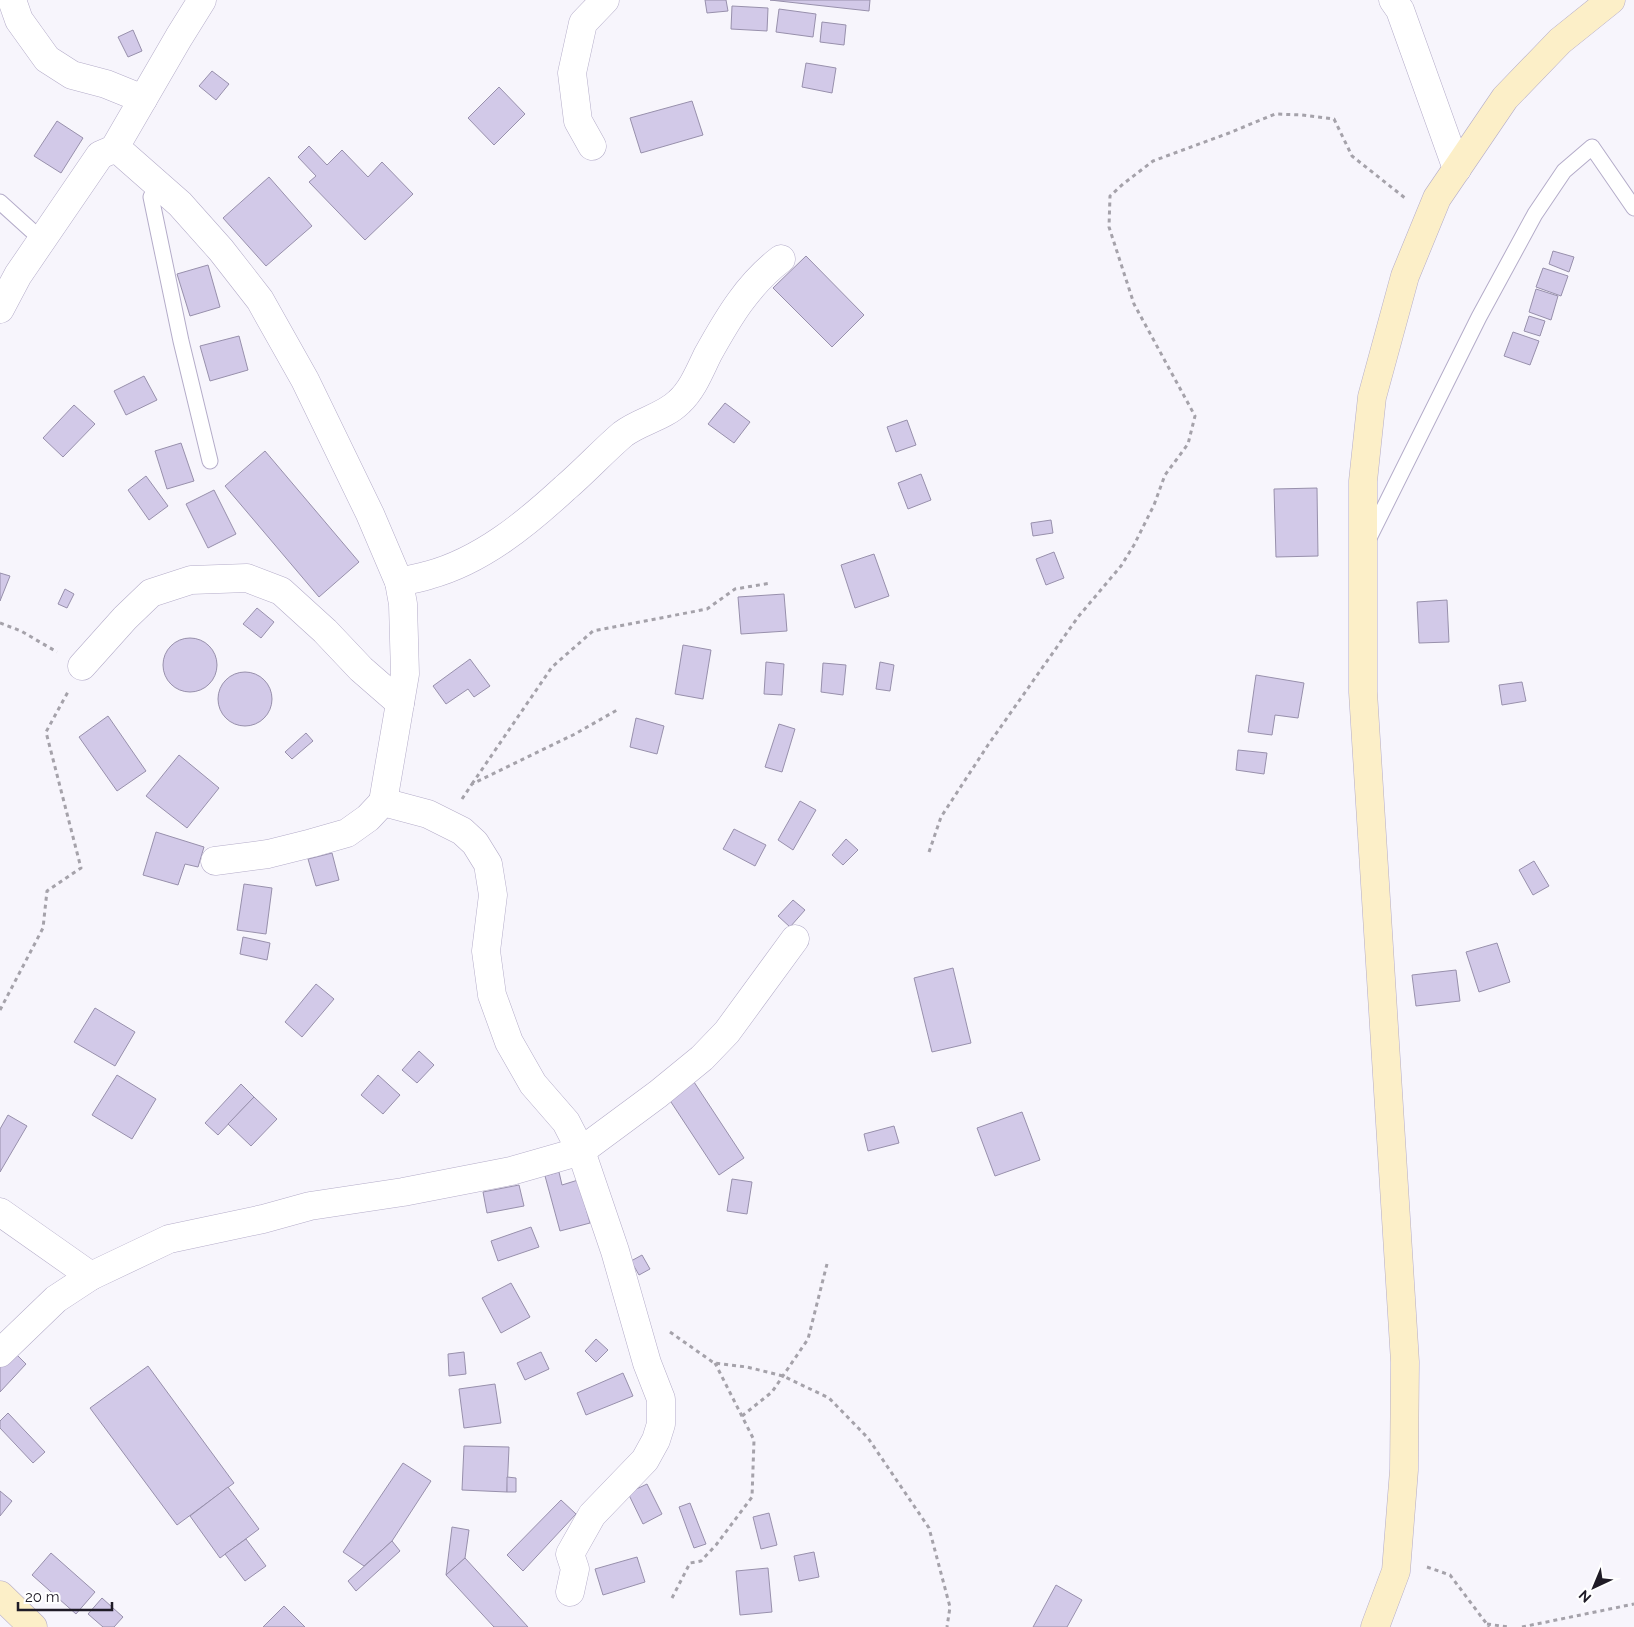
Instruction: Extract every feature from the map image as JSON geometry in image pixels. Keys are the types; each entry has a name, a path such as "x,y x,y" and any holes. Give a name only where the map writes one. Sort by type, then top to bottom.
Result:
{"main road":[{"path":"1375,1627 1396,1570 1404,1470 1405,1362 1363,692 1363,481 1372,397 1405,276 1437,198 1505,98 1560,41 1610,0"},
{"path":"2,1604 32,1627"}],"street":[{"path":"12,0 19,20 47,58 72,75 106,84 143,99"},
{"path":"0,309 18,275 100,155 114,149 202,0"},
{"path":"592,146 578,121 572,73 583,23 605,0"},
{"path":"1393,0 1400,10 1457,169"},
{"path":"114,149 122,153 180,204 221,250 260,300 305,380 370,514 399,582 403,604 405,674 383,802 368,818 347,833 312,844 268,854 215,861"},
{"path":"399,582 430,575 459,564 510,535 564,489 624,433 664,413 679,403 696,379 708,354 741,298 764,272 781,259"},
{"path":"82,666 125,618 152,593 191,580 247,578 281,591 400,703"},
{"path":"383,802 428,814 462,831 475,843 488,864 493,895 486,951 492,996 509,1042 534,1084 566,1122 582,1151 647,1363 661,1399 661,1424 656,1440 645,1460 592,1515 570,1554 575,1569 570,1592"},
{"path":"0,1353 56,1300 91,1276 169,1239 263,1219 310,1206 403,1192 511,1171 582,1151 658,1094 702,1058 727,1032 794,939"},
{"path":"0,1212 91,1276"}],"lane":[{"path":"1363,550 1479,317 1535,214 1564,171 1592,147 1634,208"},
{"path":"157,184 151,197 181,341 210,461"},
{"path":"0,202 42,240"}],"path":[{"path":"929,852 941,818 988,745 1078,617 1121,566 1154,505 1165,475 1188,444 1195,416 1134,304 1110,227 1110,196 1153,161 1230,133 1275,114 1302,115 1334,119 1352,156 1429,217"},
{"path":"445,821 552,667 593,631 707,608 735,589 771,583"},
{"path":"0,623 21,631 82,666 46,732 81,868 47,891 44,928 0,1010"},
{"path":"472,784 575,734 617,710"},
{"path":"742,1416 772,1392 808,1339 827,1264"},
{"path":"669,1332 714,1363 754,1440 752,1497 701,1561 690,1564 672,1598"},
{"path":"714,1363 747,1367 783,1376 829,1398 868,1438 929,1528 950,1607 947,1627"},
{"path":"1397,1556 1450,1575 1488,1625 1508,1627"},
{"path":"1522,1627 1634,1604"}],"building":[{"path":"705,0 726,0 728,11 707,13"},
{"path":"770,0 870,0 869,11"},
{"path":"732,6 768,8 767,31 731,29"},
{"path":"779,9 816,14 813,37 776,32"},
{"path":"822,22 846,25 844,45 820,42"},
{"path":"133,30 142,51 128,57 118,37"},
{"path":"806,63 836,68 832,93 802,87"},
{"path":"212,71 229,84 216,100 199,86"},
{"path":"499,87 525,114 494,145 468,118"},
{"path":"692,101 703,135 641,153 630,118"},
{"path":"57,121 83,138 61,173 34,156"},
{"path":"309,146 327,165 342,150 368,177 382,162 413,194 365,240 309,182 316,176 298,157"},
{"path":"269,177 312,226 266,266 223,218"},
{"path":"1553,251 1574,257 1569,272 1549,264"},
{"path":"806,256 864,315 832,347 773,288"},
{"path":"208,265 220,307 190,316 177,274"},
{"path":"1543,268 1568,276 1561,296 1536,287"},
{"path":"1536,289 1558,296 1551,320 1529,312"},
{"path":"1529,316 1545,321 1540,336 1524,331"},
{"path":"1513,332 1539,341 1530,365 1504,356"},
{"path":"239,336 248,370 210,381 200,346"},
{"path":"144,376 157,400 126,415 114,391"},
{"path":"725,403 750,422 734,443 708,424"},
{"path":"74,405 95,424 63,457 43,438"},
{"path":"907,420 916,445 896,452 887,427"},
{"path":"181,443 194,481 167,489 155,451"},
{"path":"265,451 359,562 319,597 225,486"},
{"path":"921,474 931,500 908,509 898,483"},
{"path":"146,476 168,506 149,520 128,490"},
{"path":"1317,488 1318,556 1276,557 1274,489"},
{"path":"214,490 236,534 208,548 186,504"},
{"path":"1051,520 1053,533 1033,536 1031,523"},
{"path":"1054,552 1064,578 1046,585 1036,559"},
{"path":"874,554 889,596 855,608 841,565"},
{"path":"0,573 10,576 0,601"},
{"path":"65,589 74,594 67,608 58,604"},
{"path":"784,594 787,631 741,634 738,597"},
{"path":"1447,600 1449,642 1419,643 1417,602"},
{"path":"257,608 274,622 261,638 243,624"},
{"path":"190,638 209,646 217,665 209,684 190,692 171,684 163,665 171,646"},
{"path":"683,645 711,650 703,699 675,694"},
{"path":"470,659 490,686 474,697 468,689 446,704 433,686"},
{"path":"766,662 784,664 782,695 764,694"},
{"path":"880,662 894,665 890,691 876,689"},
{"path":"823,663 846,665 843,695 821,692"},
{"path":"245,672 255,674 264,680 270,689 272,699 270,709 264,718 255,724 245,726 235,724 226,718 220,709 218,699 220,689 226,680 235,674"},
{"path":"1256,675 1304,683 1298,718 1275,715 1272,735 1248,732"},
{"path":"1522,682 1526,701 1502,705 1499,685"},
{"path":"108,716 146,771 117,791 79,737"},
{"path":"636,718 664,726 657,754 630,747"},
{"path":"779,724 795,729 782,772 765,767"},
{"path":"306,733 313,741 292,759 285,752"},
{"path":"1238,750 1267,753 1264,774 1236,770"},
{"path":"179,755 219,788 187,828 146,796"},
{"path":"800,801 816,810 793,850 778,840"},
{"path":"734,829 766,845 755,866 723,849"},
{"path":"156,832 204,847 198,867 185,864 178,885 143,875"},
{"path":"846,839 858,850 843,865 832,855"},
{"path":"332,853 339,880 316,886 308,859"},
{"path":"1534,861 1549,886 1533,895 1519,870"},
{"path":"244,884 272,888 266,934 237,930"},
{"path":"793,900 805,910 790,927 778,916"},
{"path":"243,937 270,943 267,960 240,954"},
{"path":"1497,943 1510,982 1479,992 1466,952"},
{"path":"953,968 971,1043 932,1052 914,978"},
{"path":"1456,970 1460,1001 1416,1006 1412,975"},
{"path":"316,984 334,999 302,1037 285,1022"},
{"path":"95,1008 135,1032 115,1066 74,1042"},
{"path":"419,1051 434,1065 417,1083 402,1070"},
{"path":"117,1075 156,1099 132,1139 92,1115"},
{"path":"378,1075 400,1095 383,1114 361,1095"},
{"path":"694,1082 744,1158 719,1175 669,1099"},
{"path":"241,1084 254,1097 218,1135 205,1123"},
{"path":"254,1097 277,1119 251,1146 228,1124"},
{"path":"1022,1112 1040,1160 995,1176 977,1128"},
{"path":"8,1115 27,1126 0,1172 0,1129"},
{"path":"894,1126 899,1143 868,1151 864,1134"},
{"path":"559,1172 562,1185 578,1180 590,1223 560,1231 545,1176"},
{"path":"732,1179 752,1182 747,1214 727,1211"},
{"path":"519,1185 524,1206 487,1213 483,1192"},
{"path":"531,1227 539,1247 498,1261 491,1241"},
{"path":"642,1255 650,1269 639,1275 631,1261"},
{"path":"511,1283 530,1317 501,1333 482,1298"},
{"path":"596,1339 608,1350 596,1362 585,1351"},
{"path":"14,1352 26,1364 0,1392 0,1367"},
{"path":"464,1352 466,1374 449,1376 448,1354"},
{"path":"541,1352 549,1369 525,1380 517,1363"},
{"path":"148,1366 234,1483 177,1525 90,1408"},
{"path":"623,1373 633,1396 586,1415 577,1393"},
{"path":"495,1384 501,1423 464,1428 459,1389"},
{"path":"8,1413 45,1452 33,1463 0,1428 0,1421"},
{"path":"464,1446 509,1447 507,1492 462,1490"},
{"path":"403,1463 431,1481 392,1541 364,1566 343,1552"},
{"path":"507,1477 516,1478 516,1492 507,1492"},
{"path":"647,1484 662,1514 643,1524 628,1493"},
{"path":"228,1487 259,1529 220,1558 190,1516"},
{"path":"0,1491 12,1501 0,1516"},
{"path":"561,1500 576,1514 523,1571 507,1555"},
{"path":"690,1503 706,1544 694,1548 679,1507"},
{"path":"769,1513 777,1545 761,1549 753,1517"},
{"path":"452,1527 469,1530 465,1558 446,1575"},
{"path":"246,1539 266,1566 245,1581 225,1554"},
{"path":"392,1541 400,1551 356,1591 348,1581"},
{"path":"814,1552 819,1577 799,1581 794,1556"},
{"path":"51,1553 95,1592 76,1614 32,1575"},
{"path":"637,1557 645,1582 603,1595 595,1569"},
{"path":"465,1558 528,1627 494,1627 446,1575"},
{"path":"768,1568 772,1612 740,1615 736,1571"},
{"path":"1056,1585 1082,1600 1067,1627 1033,1627"},
{"path":"102,1598 123,1617 114,1627 103,1627 88,1614"},
{"path":"284,1606 305,1627 263,1627"}]}
